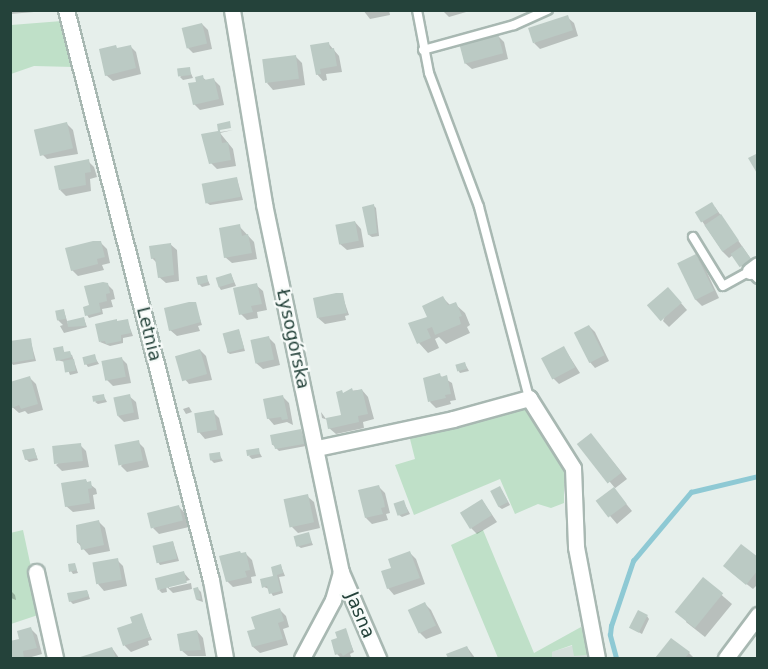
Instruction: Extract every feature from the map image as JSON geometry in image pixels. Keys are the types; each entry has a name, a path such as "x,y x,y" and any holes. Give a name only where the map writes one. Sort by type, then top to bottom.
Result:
{"street":[{"name":"Letnia","path":"66,10 211,580 225,658"},
{"name":"Łysogórska","path":"232,10 264,204 341,573 333,600 302,658"},
{"path":"316,448 453,418 529,398 573,468 576,547 597,658"},
{"path":"36,572 55,658"},
{"name":"Jasna","path":"341,573 378,658"},
{"path":"726,658 758,615"}],"lane":[{"path":"417,10 429,73 479,207 529,398"},
{"path":"423,50 514,25 548,10"},
{"path":"693,237 723,286 755,272"}],"shaded area":[{"path":"588,641 587,658 551,658 551,652"}],"green space":[{"path":"62,21 74,67 34,66 11,74 11,25"},
{"path":"517,405 527,409 564,468 564,503 551,508 538,504 515,514 500,479 414,515 395,465 415,459 409,435"},
{"path":"23,530 41,614 11,624 10,533"},
{"path":"483,530 534,653 581,627 588,640 587,655 574,656 572,645 552,652 552,658 498,658 451,545"}],"building":[{"path":"568,15 573,30 533,43 528,28"},
{"path":"202,23 207,43 187,48 182,28"},
{"path":"498,34 503,53 465,64 459,44"},
{"path":"329,42 330,49 334,48 337,66 320,69 321,74 316,75 310,45"},
{"path":"116,45 117,48 131,45 136,68 105,76 99,49"},
{"path":"296,55 299,79 265,83 262,59"},
{"path":"190,67 191,75 178,77 177,69"},
{"path":"203,75 204,80 214,78 219,99 193,105 188,83 196,82 195,77"},
{"path":"230,121 231,128 220,130 222,143 228,142 231,160 209,164 201,134 218,131 217,124"},
{"path":"67,122 73,148 40,156 34,130"},
{"path":"758,153 758,175 748,158"},
{"path":"89,159 91,172 85,173 86,185 59,190 54,166"},
{"path":"237,177 241,197 205,204 202,184"},
{"path":"712,202 718,212 701,223 695,212"},
{"path":"374,204 377,233 368,235 362,207"},
{"path":"721,214 739,241 722,252 704,225"},
{"path":"355,221 359,241 339,244 335,225"},
{"path":"240,224 242,236 248,234 252,253 224,258 219,228"},
{"path":"101,241 105,257 97,259 98,264 71,271 65,248"},
{"path":"171,243 174,275 158,278 155,258 151,259 149,246"},
{"path":"742,246 751,259 740,267 731,254"},
{"path":"696,254 714,291 695,300 677,263"},
{"path":"231,273 234,283 219,287 216,278"},
{"path":"207,275 208,282 198,285 196,277"},
{"path":"108,283 110,293 106,294 107,301 99,303 101,312 85,316 83,307 89,305 84,286"},
{"path":"257,283 262,304 251,306 253,312 239,315 233,288"},
{"path":"668,287 682,303 661,321 647,305"},
{"path":"343,293 347,313 317,318 313,298"},
{"path":"443,296 448,305 456,302 462,316 459,317 461,324 435,335 432,327 427,329 431,338 417,344 408,323 427,317 422,306"},
{"path":"196,302 201,322 169,331 164,308"},
{"path":"64,309 66,319 57,321 55,311"},
{"path":"84,317 86,326 68,327 67,321"},
{"path":"117,319 117,321 128,319 131,333 121,335 121,341 106,344 105,341 99,342 95,324"},
{"path":"589,325 604,355 589,363 574,333"},
{"path":"239,329 244,348 228,353 223,333"},
{"path":"269,336 274,359 255,363 250,340"},
{"path":"31,338 34,359 10,363 10,341"},
{"path":"63,346 64,352 70,351 72,357 56,361 53,348"},
{"path":"564,346 575,367 552,379 541,358"},
{"path":"200,349 207,374 182,381 175,356"},
{"path":"95,354 97,362 84,365 82,357"},
{"path":"122,357 126,377 105,381 101,361"},
{"path":"74,359 76,371 65,373 63,361"},
{"path":"465,362 467,369 457,371 455,365"},
{"path":"440,373 441,377 447,375 451,394 445,395 446,398 428,402 423,378"},
{"path":"30,376 38,404 21,409 19,405 12,408 10,382"},
{"path":"352,388 353,391 362,389 368,414 358,416 359,422 328,429 326,418 341,415 336,392 342,390 343,393"},
{"path":"104,394 105,400 93,402 92,396"},
{"path":"130,394 134,413 117,416 113,398"},
{"path":"283,395 288,419 282,420 281,417 267,419 263,399"},
{"path":"214,410 217,430 197,433 194,413"},
{"path":"301,429 304,444 275,449 272,445 270,435"},
{"path":"591,433 622,472 608,483 577,444"},
{"path":"139,440 143,461 118,465 114,445"},
{"path":"81,443 83,461 54,464 52,446"},
{"path":"34,448 37,458 25,460 22,450"},
{"path":"259,448 260,454 247,456 246,450"},
{"path":"220,452 221,459 210,460 209,454"},
{"path":"86,479 87,482 91,481 92,488 88,489 90,503 65,507 61,483"},
{"path":"379,485 385,507 381,508 383,514 365,518 358,490"},
{"path":"500,486 508,502 498,507 490,491"},
{"path":"614,487 627,504 608,518 596,501"},
{"path":"308,494 314,522 290,528 284,499"},
{"path":"482,499 492,515 470,529 460,513"},
{"path":"404,500 408,512 398,516 394,503"},
{"path":"179,505 183,521 151,529 147,513"},
{"path":"99,520 104,545 81,550 80,543 77,543 76,525"},
{"path":"309,532 312,543 296,547 294,536"},
{"path":"173,541 177,559 157,563 153,546"},
{"path":"741,544 758,557 758,570 746,585 723,566"},
{"path":"240,551 241,553 246,552 250,570 245,571 247,577 226,582 219,556"},
{"path":"410,551 420,578 387,589 381,571 391,568 388,559"},
{"path":"118,558 122,580 96,584 92,563"},
{"path":"75,563 77,570 69,572 68,564"},
{"path":"281,564 283,573 277,575 281,591 269,594 267,586 262,588 260,579 273,576 271,567"},
{"path":"184,571 187,583 158,590 155,578"},
{"path":"703,577 723,593 695,628 675,612"},
{"path":"198,587 201,599 196,600 193,588"},
{"path":"87,590 89,596 69,602 67,593"},
{"path":"425,602 436,626 419,634 408,610"},
{"path":"280,608 284,621 278,623 283,639 252,647 247,631 255,629 251,617"},
{"path":"638,610 648,615 639,633 629,628"},
{"path":"142,613 150,637 123,646 117,628 132,623 130,617"},
{"path":"31,627 37,648 23,651 24,658 10,658 10,641 19,639 17,631"},
{"path":"346,628 353,650 343,656 341,653 335,655 331,640 337,638 335,632"},
{"path":"197,630 201,650 180,651 177,634"},
{"path":"671,638 690,652 685,658 655,658"},
{"path":"467,646 472,658 448,658 446,654"},
{"path":"112,647 116,658 77,658"}],"waterway":[{"path":"616,658 610,635 611,626 633,561 691,492 758,476"}]}
